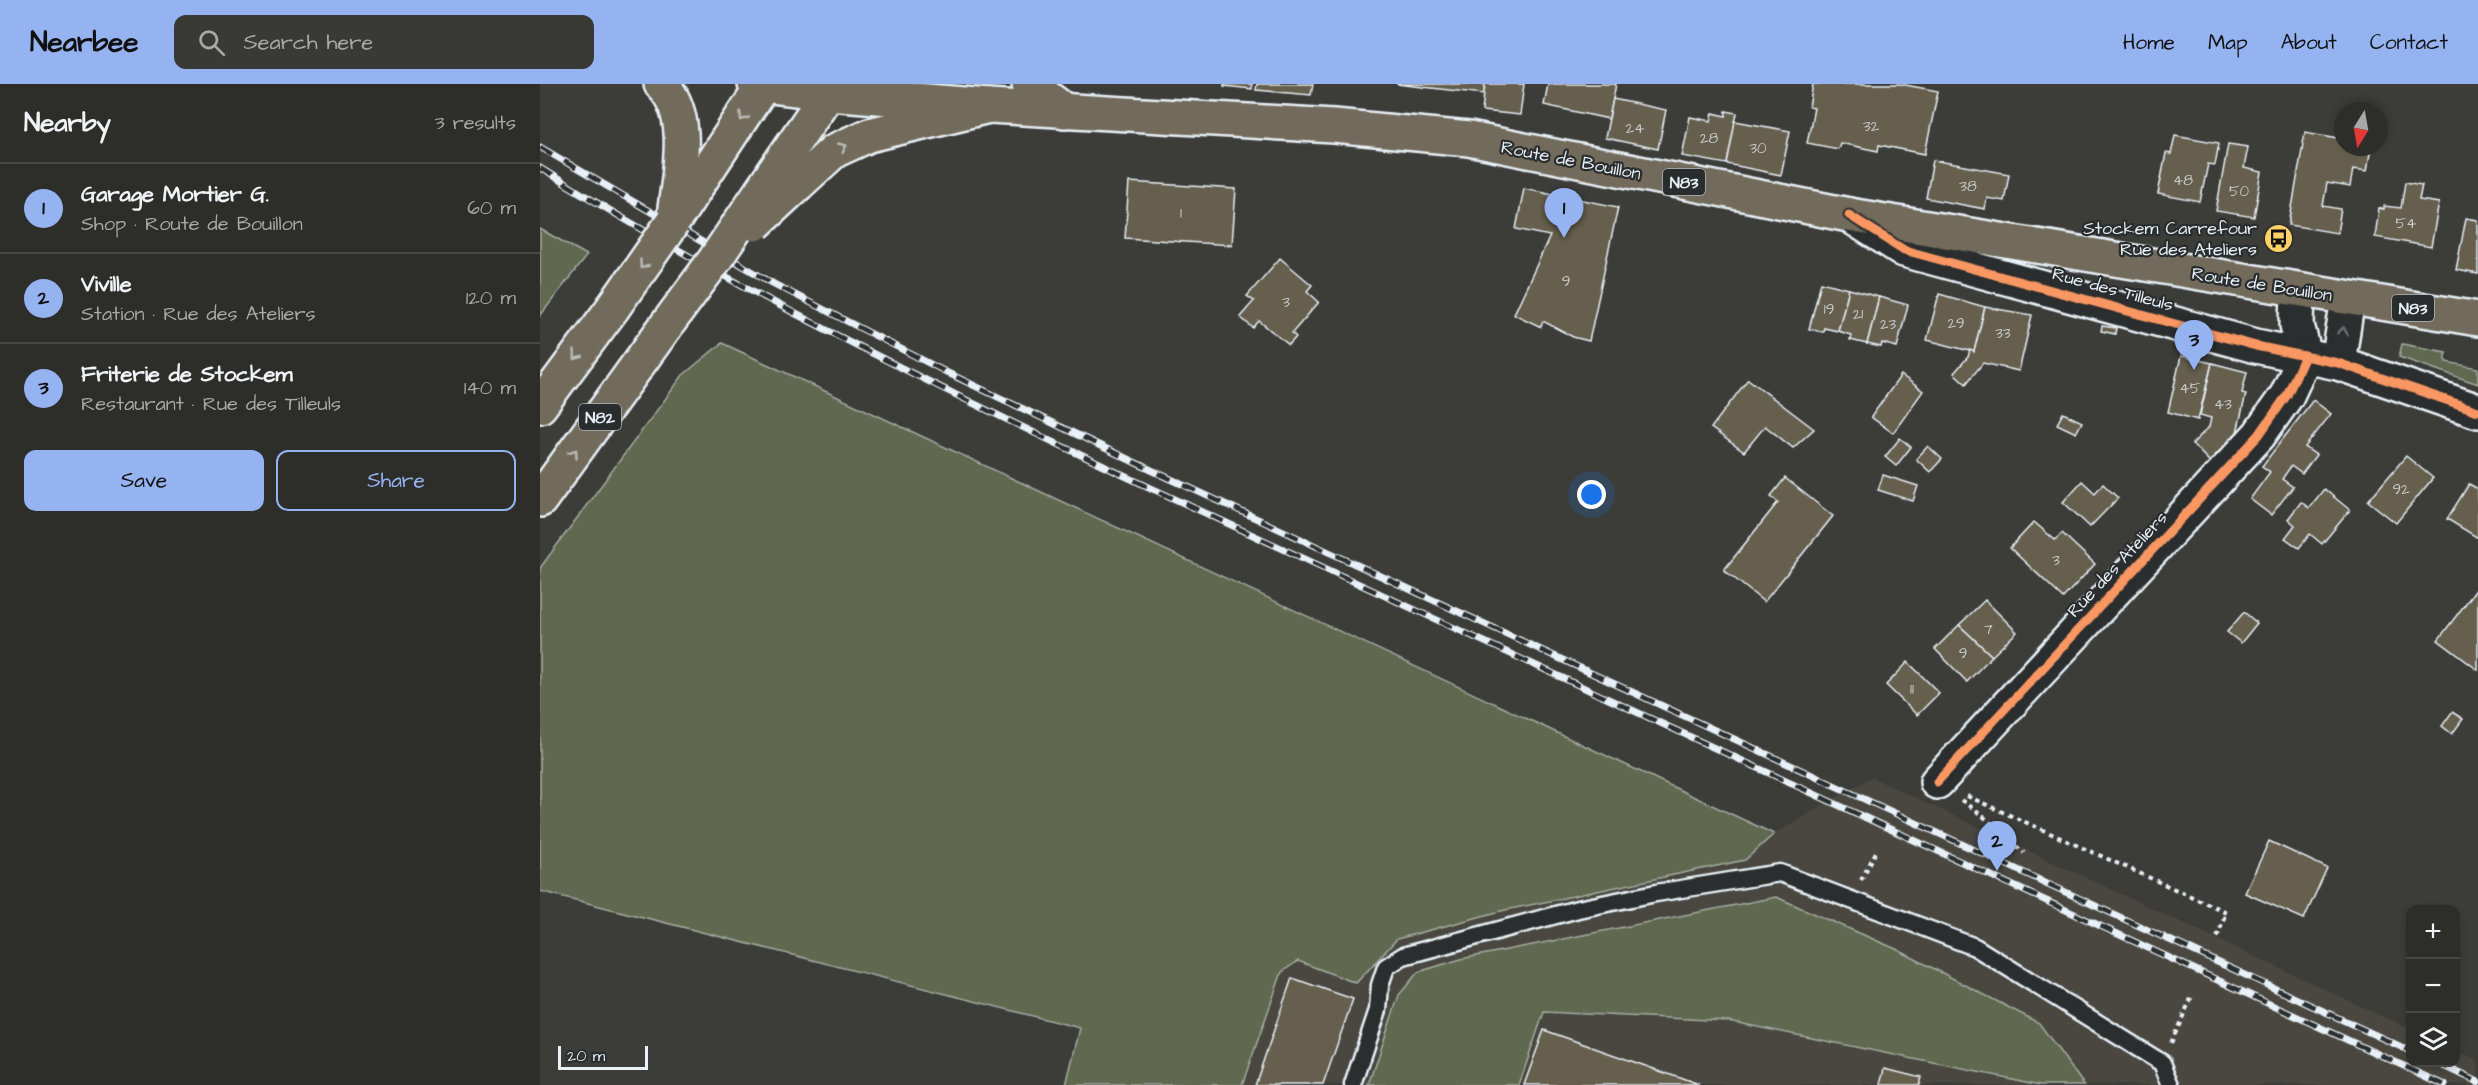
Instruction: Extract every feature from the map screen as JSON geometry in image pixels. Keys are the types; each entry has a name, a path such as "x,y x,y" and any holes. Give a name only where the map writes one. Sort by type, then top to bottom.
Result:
{"main road":[{"path":"661,84 678,113 682,130 673,222"},
{"path":"540,406 673,222 722,149 761,84"},
{"name":"Route de Bouillon","path":"761,84 989,106 1334,126 1469,139 1849,214 2478,320"},
{"path":"1029,84 1065,111"},
{"path":"786,178 831,89"},
{"path":"786,178 834,151 869,135 989,106"},
{"name":"N82","path":"540,500 714,261 786,178"}],"street":[{"name":"Rue des Tilleuls","path":"1849,214 1904,250 2256,345 2338,363 2478,411"},
{"path":"2298,290 2297,325 2305,356"},
{"path":"2338,363 2348,298"},
{"name":"Rue des Ateliers","path":"1937,782 2259,435 2287,395 2305,356"}],"lane":[{"path":"1353,1085 1378,1010 1380,986 1386,967 1403,956 1578,909 1656,893 1780,873 1975,947 2162,1063 2171,1085"}],"path":[{"path":"1937,782 1984,817 2024,853"},
{"path":"1937,782 2226,912 2217,938"},
{"path":"1851,900 1877,850"},
{"path":"2162,1063 2193,994"}],"shaded area":[{"path":"1871,777 2406,1027 2406,1067 2460,1067 2460,1052 2478,1060 2478,1085 1242,1085 1282,972 1298,961 1356,983 1397,939 1501,911 1745,860 1774,834"}],"green space":[{"path":"540,229 587,255 540,316"},
{"path":"722,343 1774,834 1745,860 1501,911 1397,939 1356,983 1298,961 1282,972 1242,1085 1066,1085 1080,1028 540,891 540,568 683,375"},
{"path":"2402,344 2446,352 2446,362 2478,368 2478,384 2399,357"},
{"path":"1776,897 1896,949 2039,1023 2084,1085 2041,1085 1728,1021 1544,1012 1519,1085 1369,1085 1399,995 1418,972 1461,959"}],"building":[{"path":"1224,84 1252,84 1252,89 1224,86"},
{"path":"1257,84 1313,84 1311,95 1256,90"},
{"path":"1396,84 1485,84 1484,94"},
{"path":"1485,84 1524,84 1520,115 1482,111"},
{"path":"1548,84 1616,84 1609,119 1544,105"},
{"path":"1813,84 1900,84 1938,91 1925,154 1879,145 1878,151 1840,143 1838,149 1807,143 1814,108 1809,107"},
{"path":"1613,99 1666,110 1658,149 1605,138"},
{"path":"1726,111 1737,113 1727,164 1682,156 1690,117 1711,121 1713,113 1726,116"},
{"path":"1735,121 1790,131 1781,175 1727,164"},
{"path":"2305,132 2334,137 2334,156 2370,156 2367,171 2353,169 2350,187 2327,183 2323,206 2341,209 2337,233 2289,225"},
{"path":"2175,135 2219,143 2215,165 2208,164 2200,202 2158,194 2166,153 2171,154"},
{"path":"2228,144 2248,147 2244,168 2262,172 2254,217 2216,211"},
{"path":"1933,160 2009,174 2004,201 1987,198 1985,209 1926,198"},
{"path":"1129,182 1236,189 1232,245 1125,238"},
{"path":"2405,182 2422,185 2419,200 2439,203 2431,247 2375,237 2379,208 2384,209 2384,206 2401,208"},
{"path":"1524,188 1618,207 1589,341 1573,337 1543,321 1541,327 1514,314 1550,236 1516,229"},
{"path":"2466,218 2478,220 2478,274 2456,270"},
{"path":"1280,258 1312,285 1307,291 1319,302 1292,333 1296,337 1289,345 1259,321 1253,328 1240,317 1254,301 1247,296"},
{"path":"1821,282 1849,289 1838,331 1824,328 1823,332 1809,329"},
{"path":"1849,289 1879,297 1867,344 1850,340 1851,335 1838,331"},
{"path":"1939,294 1985,307 1974,352 1927,340"},
{"path":"1879,297 1908,305 1897,347 1882,343 1881,347 1867,344"},
{"path":"1985,307 2032,315 2019,371 1983,363 1966,384 1954,373 1968,357 1970,350 1974,352"},
{"path":"2102,326 2116,328 2115,334 2101,331"},
{"path":"2181,356 2212,363 2198,420 2168,412"},
{"path":"2212,363 2247,372 2242,393 2246,394 2235,441 2212,464 2192,444 2209,427 2211,418 2200,415"},
{"path":"1901,375 1923,391 1893,433 1871,417"},
{"path":"1748,379 1814,429 1793,448 1765,426 1744,452 1711,428"},
{"path":"2313,400 2331,414 2305,447 2316,455 2302,474 2291,466 2282,479 2293,487 2271,515 2250,499 2270,472 2262,466"},
{"path":"2063,413 2082,422 2076,433 2057,424"},
{"path":"1900,438 1911,447 1896,466 1885,457"},
{"path":"1928,446 1942,459 1930,472 1916,459"},
{"path":"2406,456 2433,478 2396,523 2368,501"},
{"path":"1883,475 1918,486 1913,501 1878,490"},
{"path":"1785,478 1833,516 1764,602 1724,570 1778,502 1771,496"},
{"path":"2082,481 2095,493 2103,484 2118,498 2090,527 2063,502"},
{"path":"2469,484 2478,489 2478,538 2447,519"},
{"path":"2324,489 2350,510 2322,544 2310,534 2299,548 2285,538 2295,525 2288,519 2301,502 2309,508"},
{"path":"2034,522 2055,540 2062,533 2095,564 2063,598 2010,548"},
{"path":"2478,587 2478,670 2438,640"},
{"path":"1985,600 2017,632 1992,656 1959,625"},
{"path":"2244,612 2257,623 2241,643 2227,632"},
{"path":"1959,625 1992,656 1967,682 1935,649"},
{"path":"1908,662 1939,693 1917,715 1886,685"},
{"path":"2452,712 2463,719 2452,734 2442,726"},
{"path":"2269,841 2327,868 2304,919 2245,893"},
{"path":"1292,978 1353,999 1323,1085 1255,1085"},
{"path":"1544,1030 1699,1085 1524,1085"},
{"path":"1885,1068 1921,1077 1919,1085 1881,1085"}],"railway":[{"path":"540,147 774,284 950,374 1134,462 2406,1049"},
{"path":"540,168 682,252 755,292 828,331 1050,441 2445,1085"},
{"path":"2446,1067 2478,1082"}],"cycle path":[{"path":"1849,215 1904,250 2256,346 2338,363 2478,411"},
{"path":"1937,782 2259,435 2287,395 2305,356"}],"place":[{"name":"Garage Mortier G.","path":"1564,238"},
{"name":"Stockem Carrefour Rue des Ateliers","path":"2278,238"},
{"name":"Friterie de Stockem","path":"2194,370"},
{"name":"Viville","path":"1997,871"}]}
